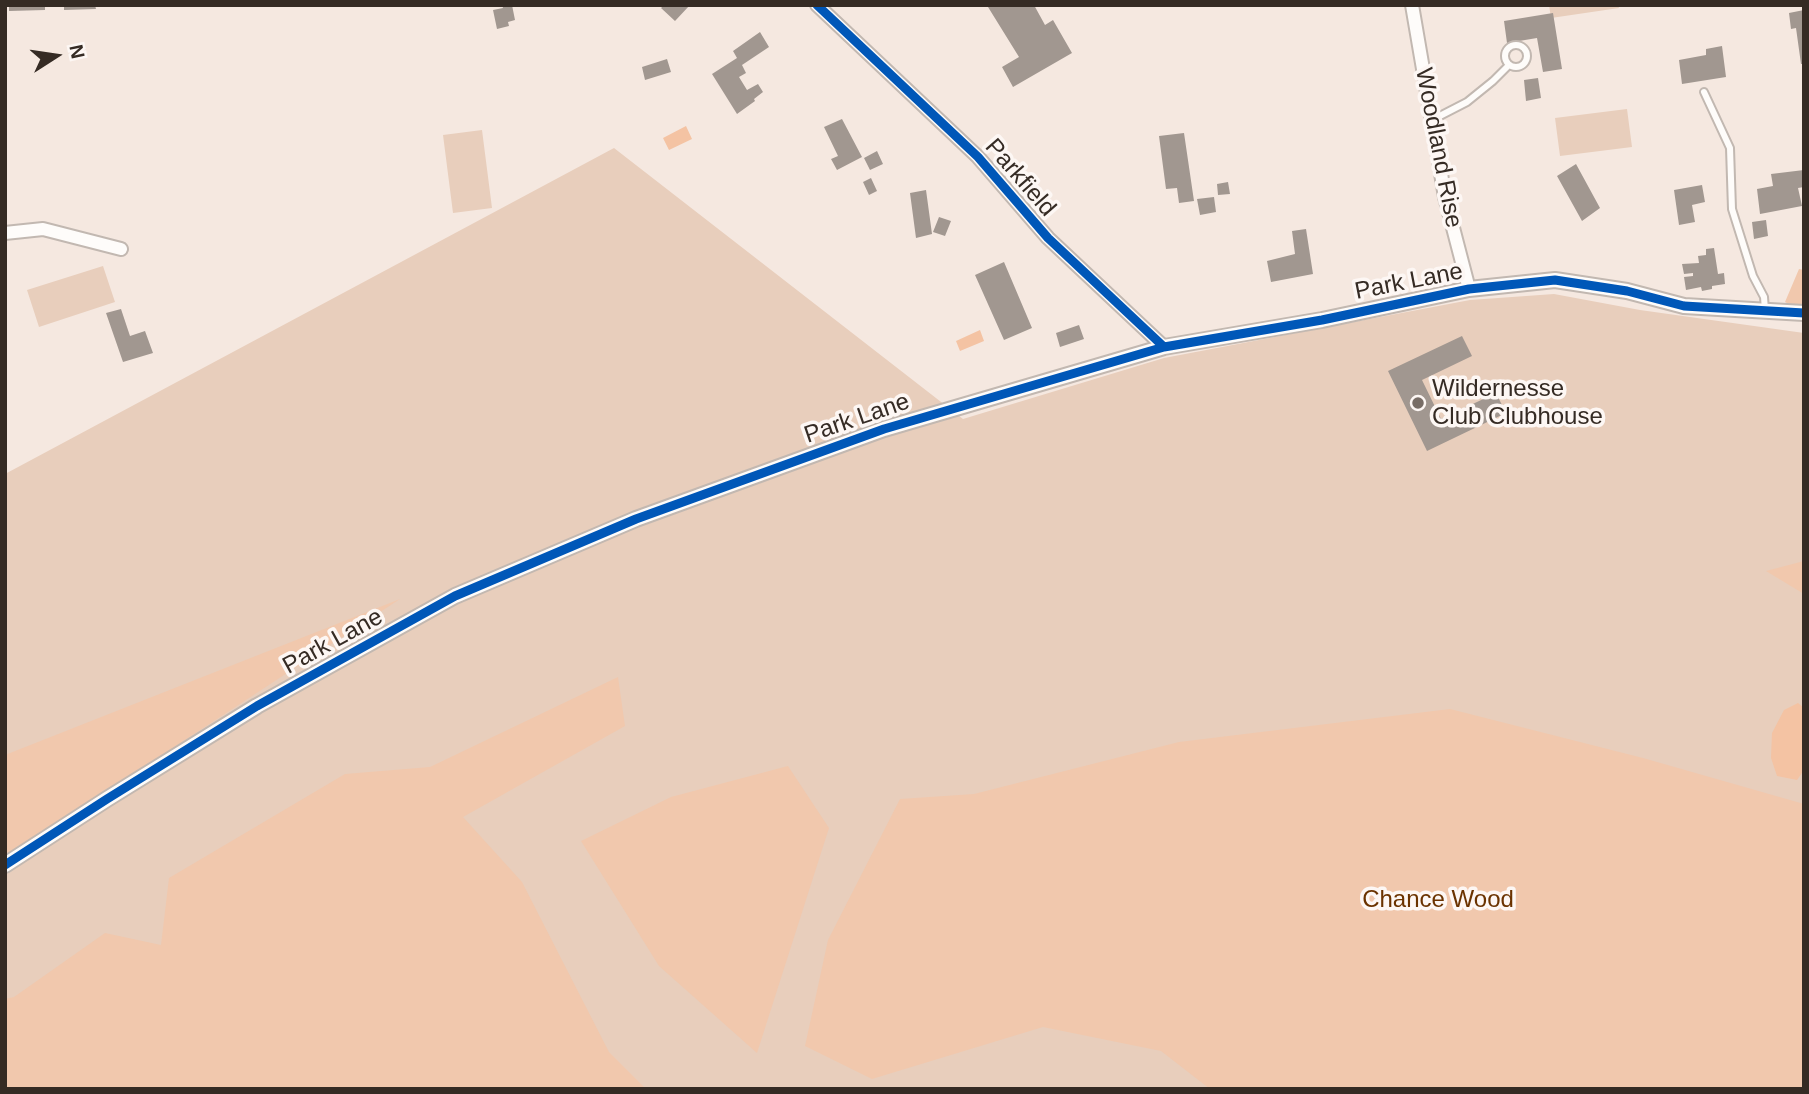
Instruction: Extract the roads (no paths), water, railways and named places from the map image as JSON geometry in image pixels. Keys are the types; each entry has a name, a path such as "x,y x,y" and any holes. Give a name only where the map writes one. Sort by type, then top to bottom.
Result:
{"street":[{"name":"Parkfield","path":"817,5 978,157 1048,238 1164,347"},
{"name":"Woodland Rise","path":"1412,5 1445,197 1469,289"},
{"path":"5,233 43,229 121,249"},
{"name":"Park Lane","path":"5,865 257,706 455,596 636,519 884,429 1164,347 1322,320 1469,289 1555,280 1627,292 1684,306 1804,313"}],"lane":[{"path":"1432,120 1467,102 1508,65"},
{"path":"1704,92 1730,148 1732,209 1753,276 1764,297 1765,311"}],"place":[{"name":"Wildernesse Club Clubhouse","path":"1418,403"}],"park label":[{"name":"Chance Wood","path":"1438,900"}]}
